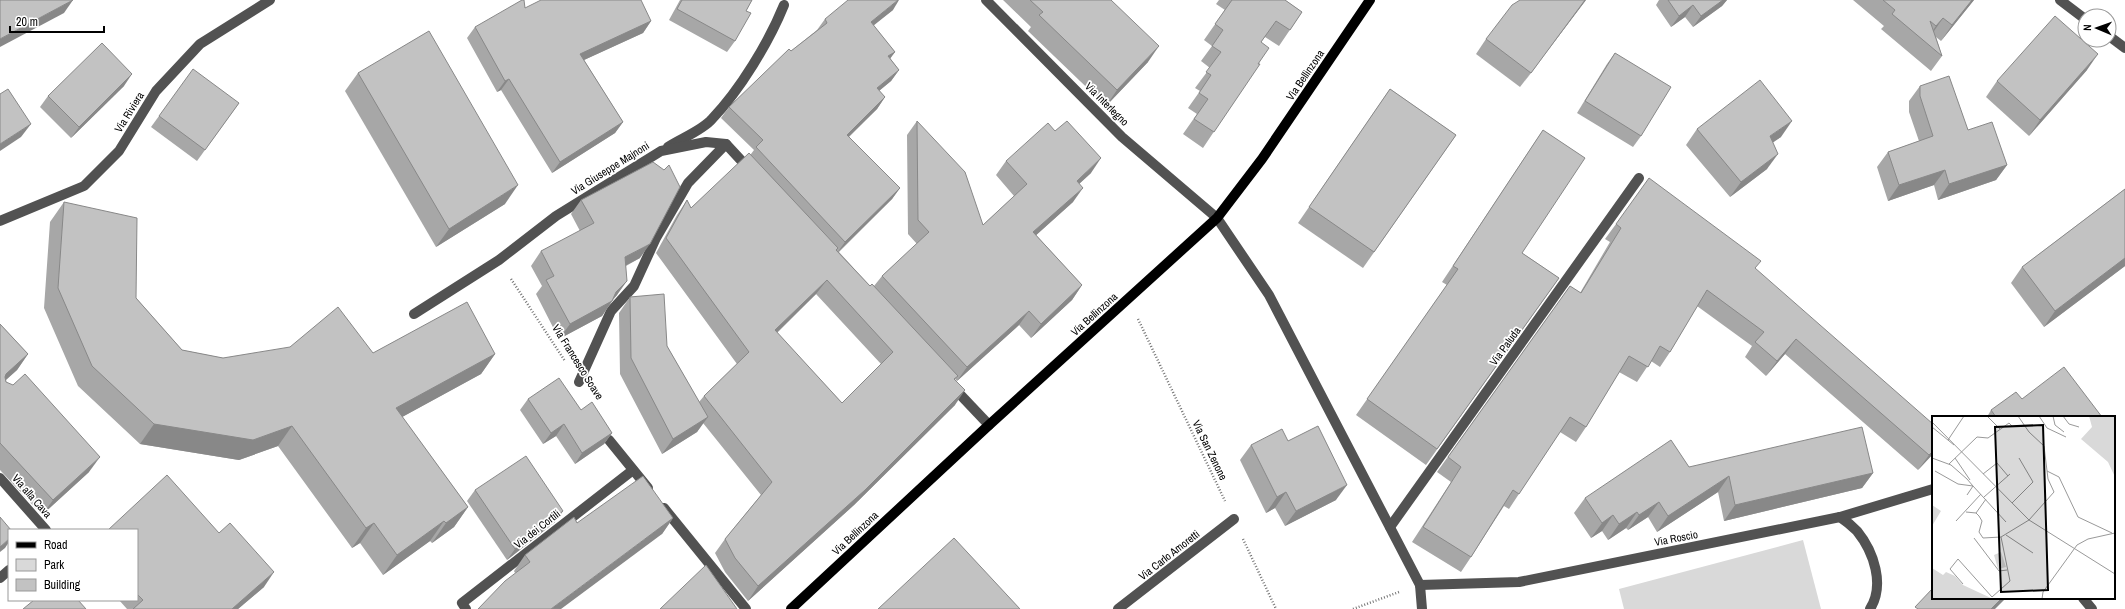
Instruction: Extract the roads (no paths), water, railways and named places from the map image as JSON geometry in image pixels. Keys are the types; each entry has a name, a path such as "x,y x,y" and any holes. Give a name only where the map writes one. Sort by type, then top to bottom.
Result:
{"main road":[{"name":"Via Bellinzona","path":"791,609 989,425 1217,218 1262,159 1370,0"}],"street":[{"name":"Via Riviera","path":"0,221 84,186 119,151 156,91 200,44 270,0"},
{"name":"Via Interlegno","path":"986,0 1122,136 1217,218"},
{"path":"2060,0 2077,13"},
{"path":"661,151 711,120 748,72 775,26 784,5"},
{"name":"Via Giuseppe Majnoni","path":"414,314 499,260 556,216 661,151 706,142 726,144"},
{"path":"579,382 611,311 634,286 656,238 688,183 726,144 758,178"},
{"name":"Via Paluda","path":"1390,527 1639,178"},
{"path":"1217,218 1269,295 1420,585 1422,609"},
{"path":"946,379 989,425"},
{"path":"610,440 746,609"},
{"name":"Via dei Cortili","path":"466,609 462,603 633,470"},
{"name":"Via alla Cava","path":"0,478 45,529"},
{"name":"Via Roscio","path":"1420,585 1519,582 1840,517 1932,489"},
{"path":"1840,517 1856,531 1868,549 1878,576 1876,600 1870,609"},
{"name":"Via Carlo Amoretti","path":"1118,609 1234,519"},
{"path":"0,578 8,571"},
{"path":"2084,599 2092,609"}]}
